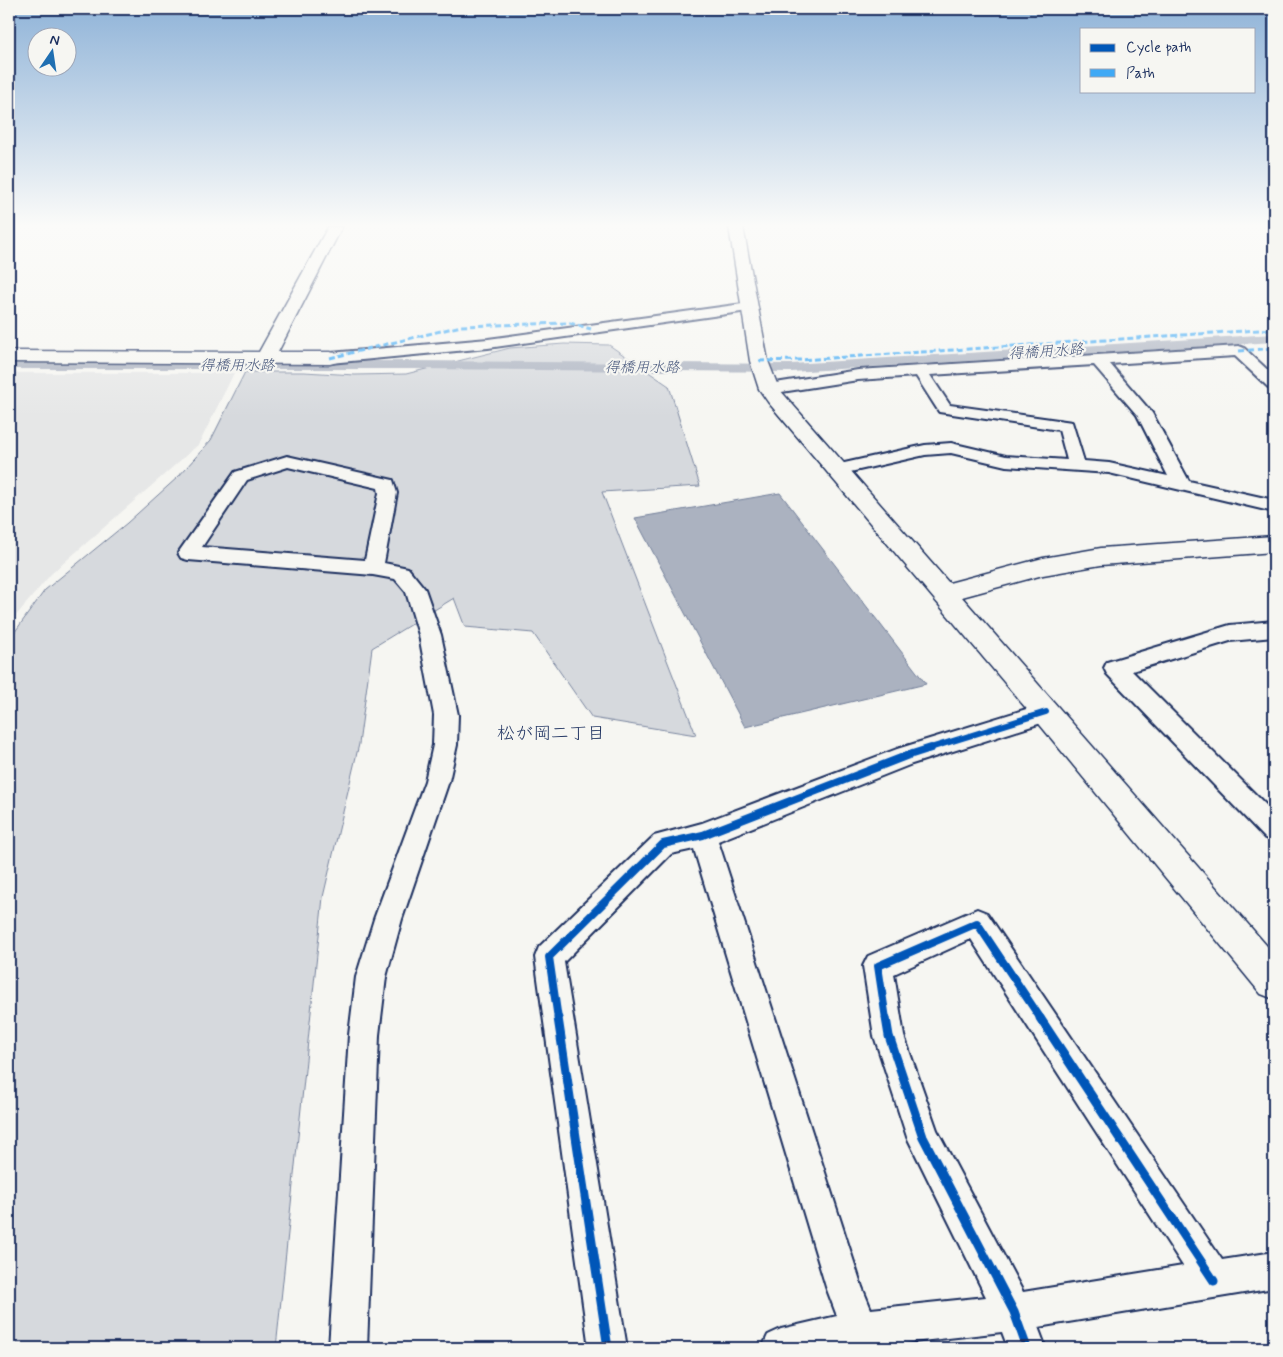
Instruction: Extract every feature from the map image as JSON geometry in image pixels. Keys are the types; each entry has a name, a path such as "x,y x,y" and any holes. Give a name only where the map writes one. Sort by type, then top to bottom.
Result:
{"street":[{"path":"266,357 301,290"},
{"path":"747,290 765,377 837,470 1046,712 1274,981"},
{"path":"9,357 330,358 404,354 750,307"},
{"path":"765,377 858,375 1239,351 1274,384"},
{"path":"1098,360 1144,413 1182,485"},
{"path":"920,371 945,409 1066,426 1077,466"},
{"path":"837,470 925,450 951,448 1006,461 1109,468 1274,506"},
{"path":"348,1348 364,1035 372,977 388,919 437,781 445,745 446,715 430,635 415,589 401,573 374,568 188,553 241,476 287,461 387,484 388,493 374,568"},
{"path":"944,594 1030,570 1079,559 1274,544"},
{"path":"1274,629 1230,632 1114,668 1274,830"},
{"path":"608,1348 550,957 663,844 702,835 906,756 1046,712"},
{"path":"702,835 844,1287 861,1329"},
{"path":"1027,1348 1014,1312 923,1137 889,1036 878,966 978,923 1214,1281"},
{"path":"781,1348 861,1329 1014,1312 1274,1270"}],"shaded area":[{"path":"564,344 609,345 669,386 700,486 602,492 696,735 592,718 533,633 465,627 454,598 372,648 359,744 323,897 276,1348 9,1348 9,640 45,590 127,523 178,477 211,440 245,372 304,372 355,375 406,374 510,348"},
{"path":"9,373 234,373 199,444 51,574 9,624"},
{"path":"780,493 926,684 745,727 635,518"}],"waterway":[{"name":"得橋用水路","path":"9,365 412,365 791,368 1274,338"}],"marked path":[{"path":"330,358 461,326 570,323 591,329"},
{"path":"759,361 800,360 1274,329"},
{"path":"1239,351 1274,348"}],"cycle path":[{"path":"608,1348 549,957 663,844 703,835 906,756 1046,712"},
{"path":"1027,1348 1014,1312 923,1137 889,1036 878,966 977,923 1214,1281"}],"district":[{"name":"松が岡二丁目","path":"551,734"}]}
